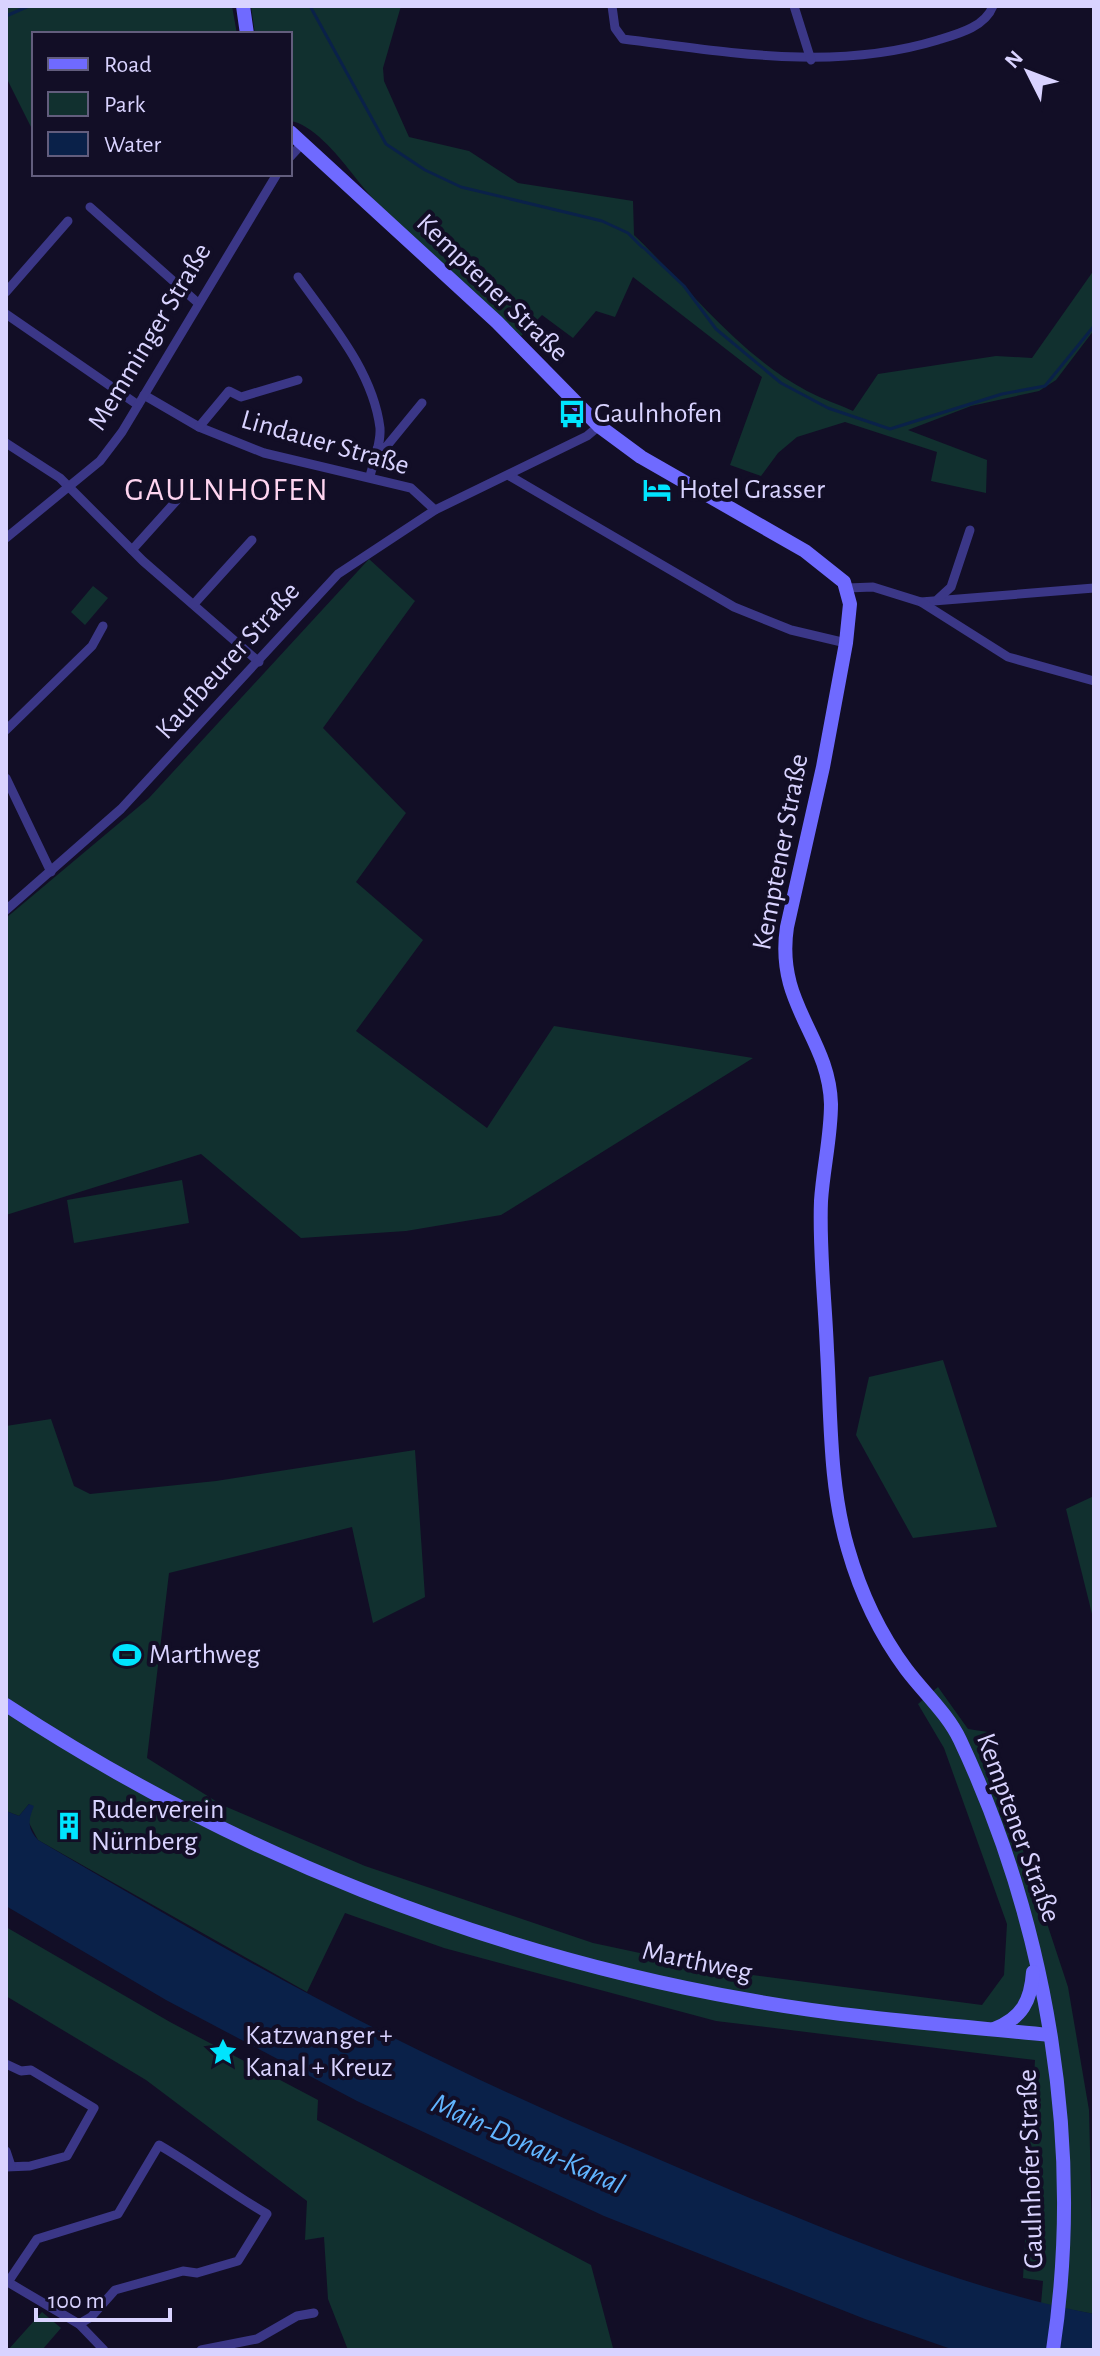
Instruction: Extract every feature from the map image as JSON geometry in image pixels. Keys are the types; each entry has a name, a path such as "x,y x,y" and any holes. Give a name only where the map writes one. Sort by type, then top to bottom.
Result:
{"street":[{"path":"243,6 247,32"},
{"path":"612,6 615,28 623,39 811,60 887,54 929,43 978,24 993,6"},
{"path":"794,6 811,60"},
{"name":"Kemptener Straße","path":"292,134 497,322 599,426 641,457 805,551 833,570 847,588 850,604 846,643 823,767 787,927 784,961 792,998 823,1063 830,1094 821,1216 836,1490 849,1551 873,1613 898,1658 960,1739 1006,1859 1035,1956 1050,2035"},
{"path":"292,155 301,145"},
{"name":"Memminger Straße","path":"6,538 100,461 138,405 276,176"},
{"path":"90,207 198,303"},
{"path":"6,292 68,221"},
{"path":"298,277 361,372 380,430 370,476"},
{"path":"6,314 138,405"},
{"name":"Lindauer Straße","path":"199,427 229,391 241,397 298,380"},
{"name":"Lindauer Straße","path":"144,395 199,427 264,453 411,488 435,510"},
{"path":"377,449 386,447 422,403"},
{"name":"Kaufbeurer Straße","path":"6,910 121,809 338,574 435,510 587,436 599,426"},
{"path":"6,443 70,488 132,550 259,662"},
{"path":"508,475 734,607 791,630 846,643"},
{"path":"132,550 177,500"},
{"path":"935,601 951,587 970,530"},
{"path":"194,604 252,540"},
{"path":"847,588 873,587 921,602 1008,657 1094,681"},
{"path":"921,602 1094,588"},
{"path":"6,730 92,646 103,626"},
{"path":"6,778 51,872"},
{"name":"Marthweg","path":"6,1705 126,1777 268,1849 367,1892 493,1937 614,1971 736,1998 851,2015 1050,2035"},
{"path":"992,2030 1013,2019 1025,2008 1031,1991 1035,1956"},
{"name":"Gaulnhofer Straße","path":"1050,2035 1061,2142 1062,2276 1053,2350"},
{"path":"6,2064 17,2070 31,2070 94,2108 67,2156 30,2166 8,2167 6,2151"},
{"path":"79,2324 91,2317 115,2290 183,2271 197,2273 233,2264 243,2257 267,2214 211,2182 204,2172 159,2145 118,2214 37,2239 7,2282 79,2324 104,2350"},
{"path":"201,2350 257,2339 297,2316 314,2313"}],"green space":[{"path":"13,6 232,6 237,32 32,32 32,129 6,77 6,9"},
{"path":"251,6 401,6 383,68 384,81 409,137 469,151 518,183 633,201 634,235 737,340 782,376 813,394 853,411 878,374 996,356 1032,358 1094,270 1094,330 1056,380 1039,391 971,406 908,430 987,460 986,493 931,481 937,452 845,422 797,437 778,453 761,476 730,465 762,377 633,277 615,317 596,311 573,338 542,315 521,336 410,237 369,195 324,141 307,127 292,122 292,32 255,32"},
{"path":"369,559 415,601 323,728 406,813 356,882 423,940 356,1031 487,1128 554,1026 753,1058 501,1215 406,1231 301,1238 201,1154 6,1215 6,918 149,798"},
{"path":"93,586 108,598 85,625 71,612"},
{"path":"182,1180 189,1223 74,1243 67,1200"},
{"path":"943,1360 997,1527 913,1538 856,1435 869,1377"},
{"path":"51,1419 74,1486 90,1494 216,1481 415,1450 425,1597 373,1623 352,1527 169,1573 147,1758 222,1805 365,1866 593,1943 729,1972 982,2005 1004,1975 1007,1924 944,1748 918,1704 938,1687 968,1729 988,1732 999,1742 998,1775 1068,1987 1089,2110 1094,2314 1041,2304 1043,2281 1023,2278 1035,2060 716,2021 444,1948 345,1913 307,1992 38,1840 28,1821 33,1807 29,1804 19,1816 6,1811 6,1426"},
{"path":"1094,1496 1094,1622 1066,1509"},
{"path":"6,1927 170,2022 318,2100 317,2120 591,2265 613,2348 622,2350 348,2350 328,2299 324,2237 305,2240 307,2201 146,2080 6,1996"},
{"path":"42,2312 61,2328 42,2350 8,2350"}],"water":[{"name":"Main-Donau-Kanal","path":"29,1804 34,1806 30,1827 38,1840 213,1942 347,2014 567,2120 831,2231 960,2279 1094,2314 1094,2350 954,2350 865,2319 604,2216 357,2101 166,2000 6,1906 6,1811 19,1816"}],"waterway":[{"path":"6,16 29,6"},
{"path":"310,6 386,144 425,170 461,187 602,221 628,233 642,247"},
{"path":"644,248 684,286 716,329 781,383 828,408 890,429 1002,394 1045,386 1094,326"}],"place":[{"name":"Gaulnhofen","path":"572,414"},
{"name":"Hotel Grasser","path":"657,490"},
{"name":"Marthweg","path":"127,1655"},
{"name":"Ruderverein Nürnberg","path":"69,1826"},
{"name":"Katzwanger + Kanal + Kreuz","path":"223,2052"}],"district":[{"name":"GAULNHOFEN","path":"227,490"}]}
